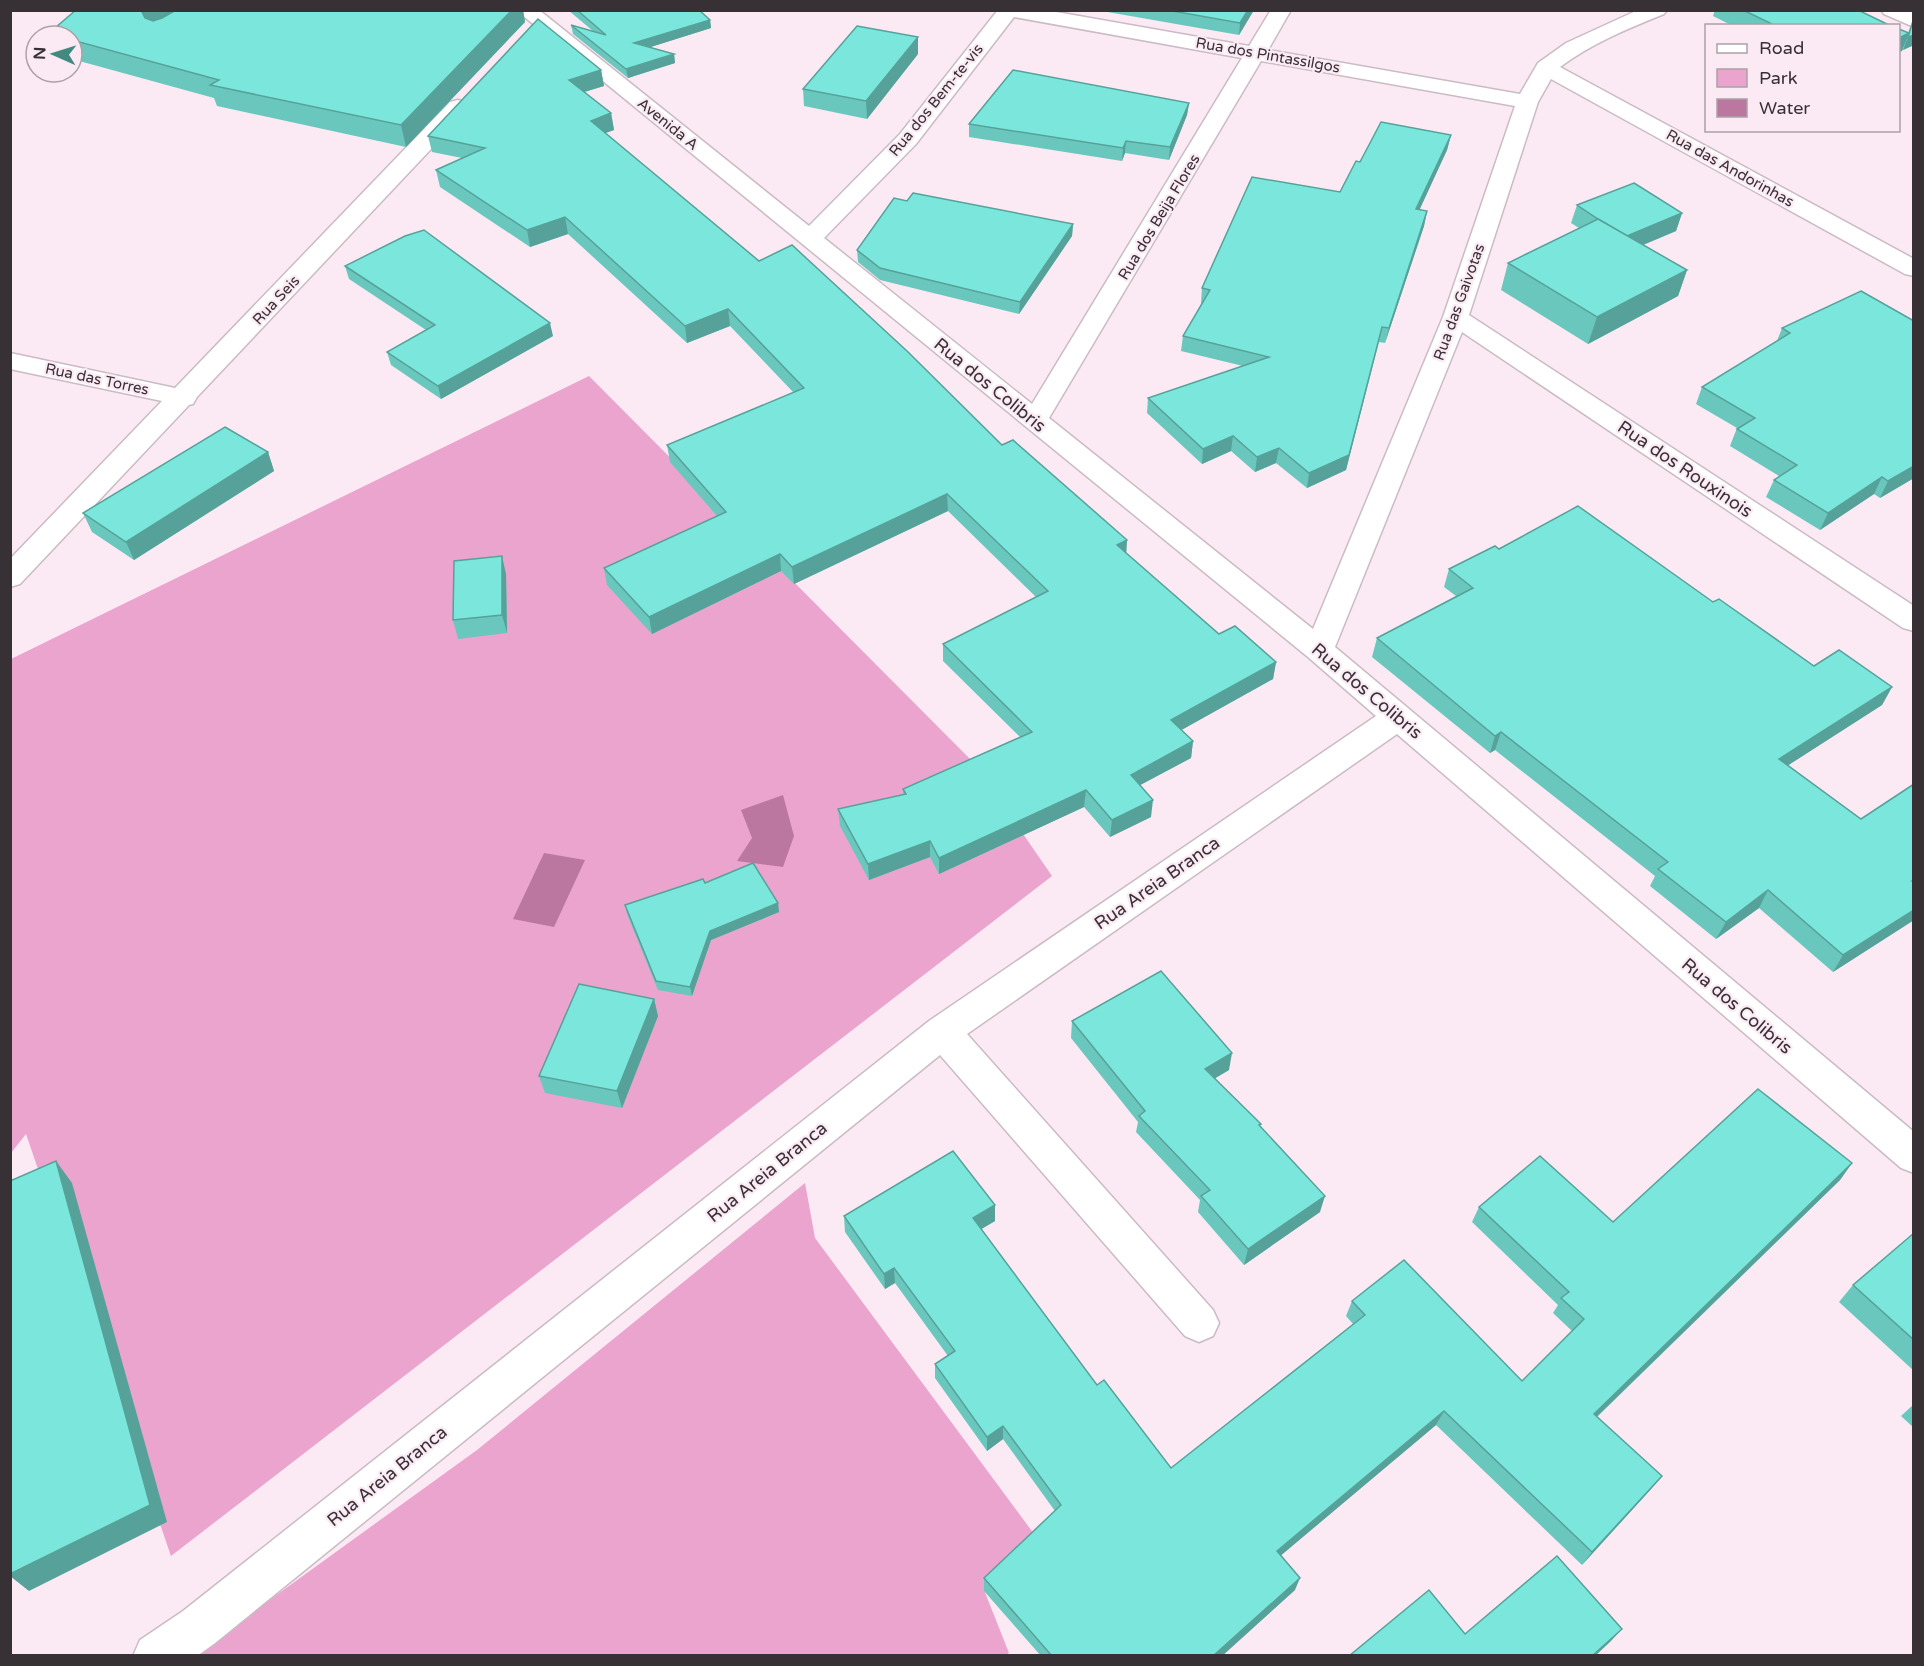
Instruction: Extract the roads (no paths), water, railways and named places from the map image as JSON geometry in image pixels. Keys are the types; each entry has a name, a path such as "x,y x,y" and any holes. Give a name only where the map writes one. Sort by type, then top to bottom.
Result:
{"street":[{"name":"Rua dos Pintassilgos","path":"1008,10 1527,102"},
{"name":"Rua dos Bem-te-vis","path":"810,238 908,139 1008,10"},
{"name":"Rua dos Beija Flores","path":"1034,422 1281,10"},
{"name":"Rua das Gaivotas","path":"1319,650 1456,317 1527,102 1546,68 1573,47 1609,29 1657,10"},
{"path":"1890,10 1914,21"},
{"name":"Avenida A","path":"530,23 810,238"},
{"name":"Rua das Andorinhas","path":"1546,68 1914,269"},
{"name":"Rua Seis","path":"10,577 184,398 475,89"},
{"name":"Rua dos Colibris","path":"810,238 1034,422 1319,650 1914,1156"},
{"name":"Rua dos Rouxinois","path":"1456,317 1914,621"},
{"name":"Rua das Torres","path":"10,361 184,398"},
{"name":"Rua Areia Branca","path":"156,1656 199,1628 942,1032 1398,717"},
{"path":"942,1032 1198,1323"}],"water":[{"path":"783,795 794,836 783,867 737,861 752,838 741,810"},
{"path":"544,853 585,860 554,927 513,919"}]}
